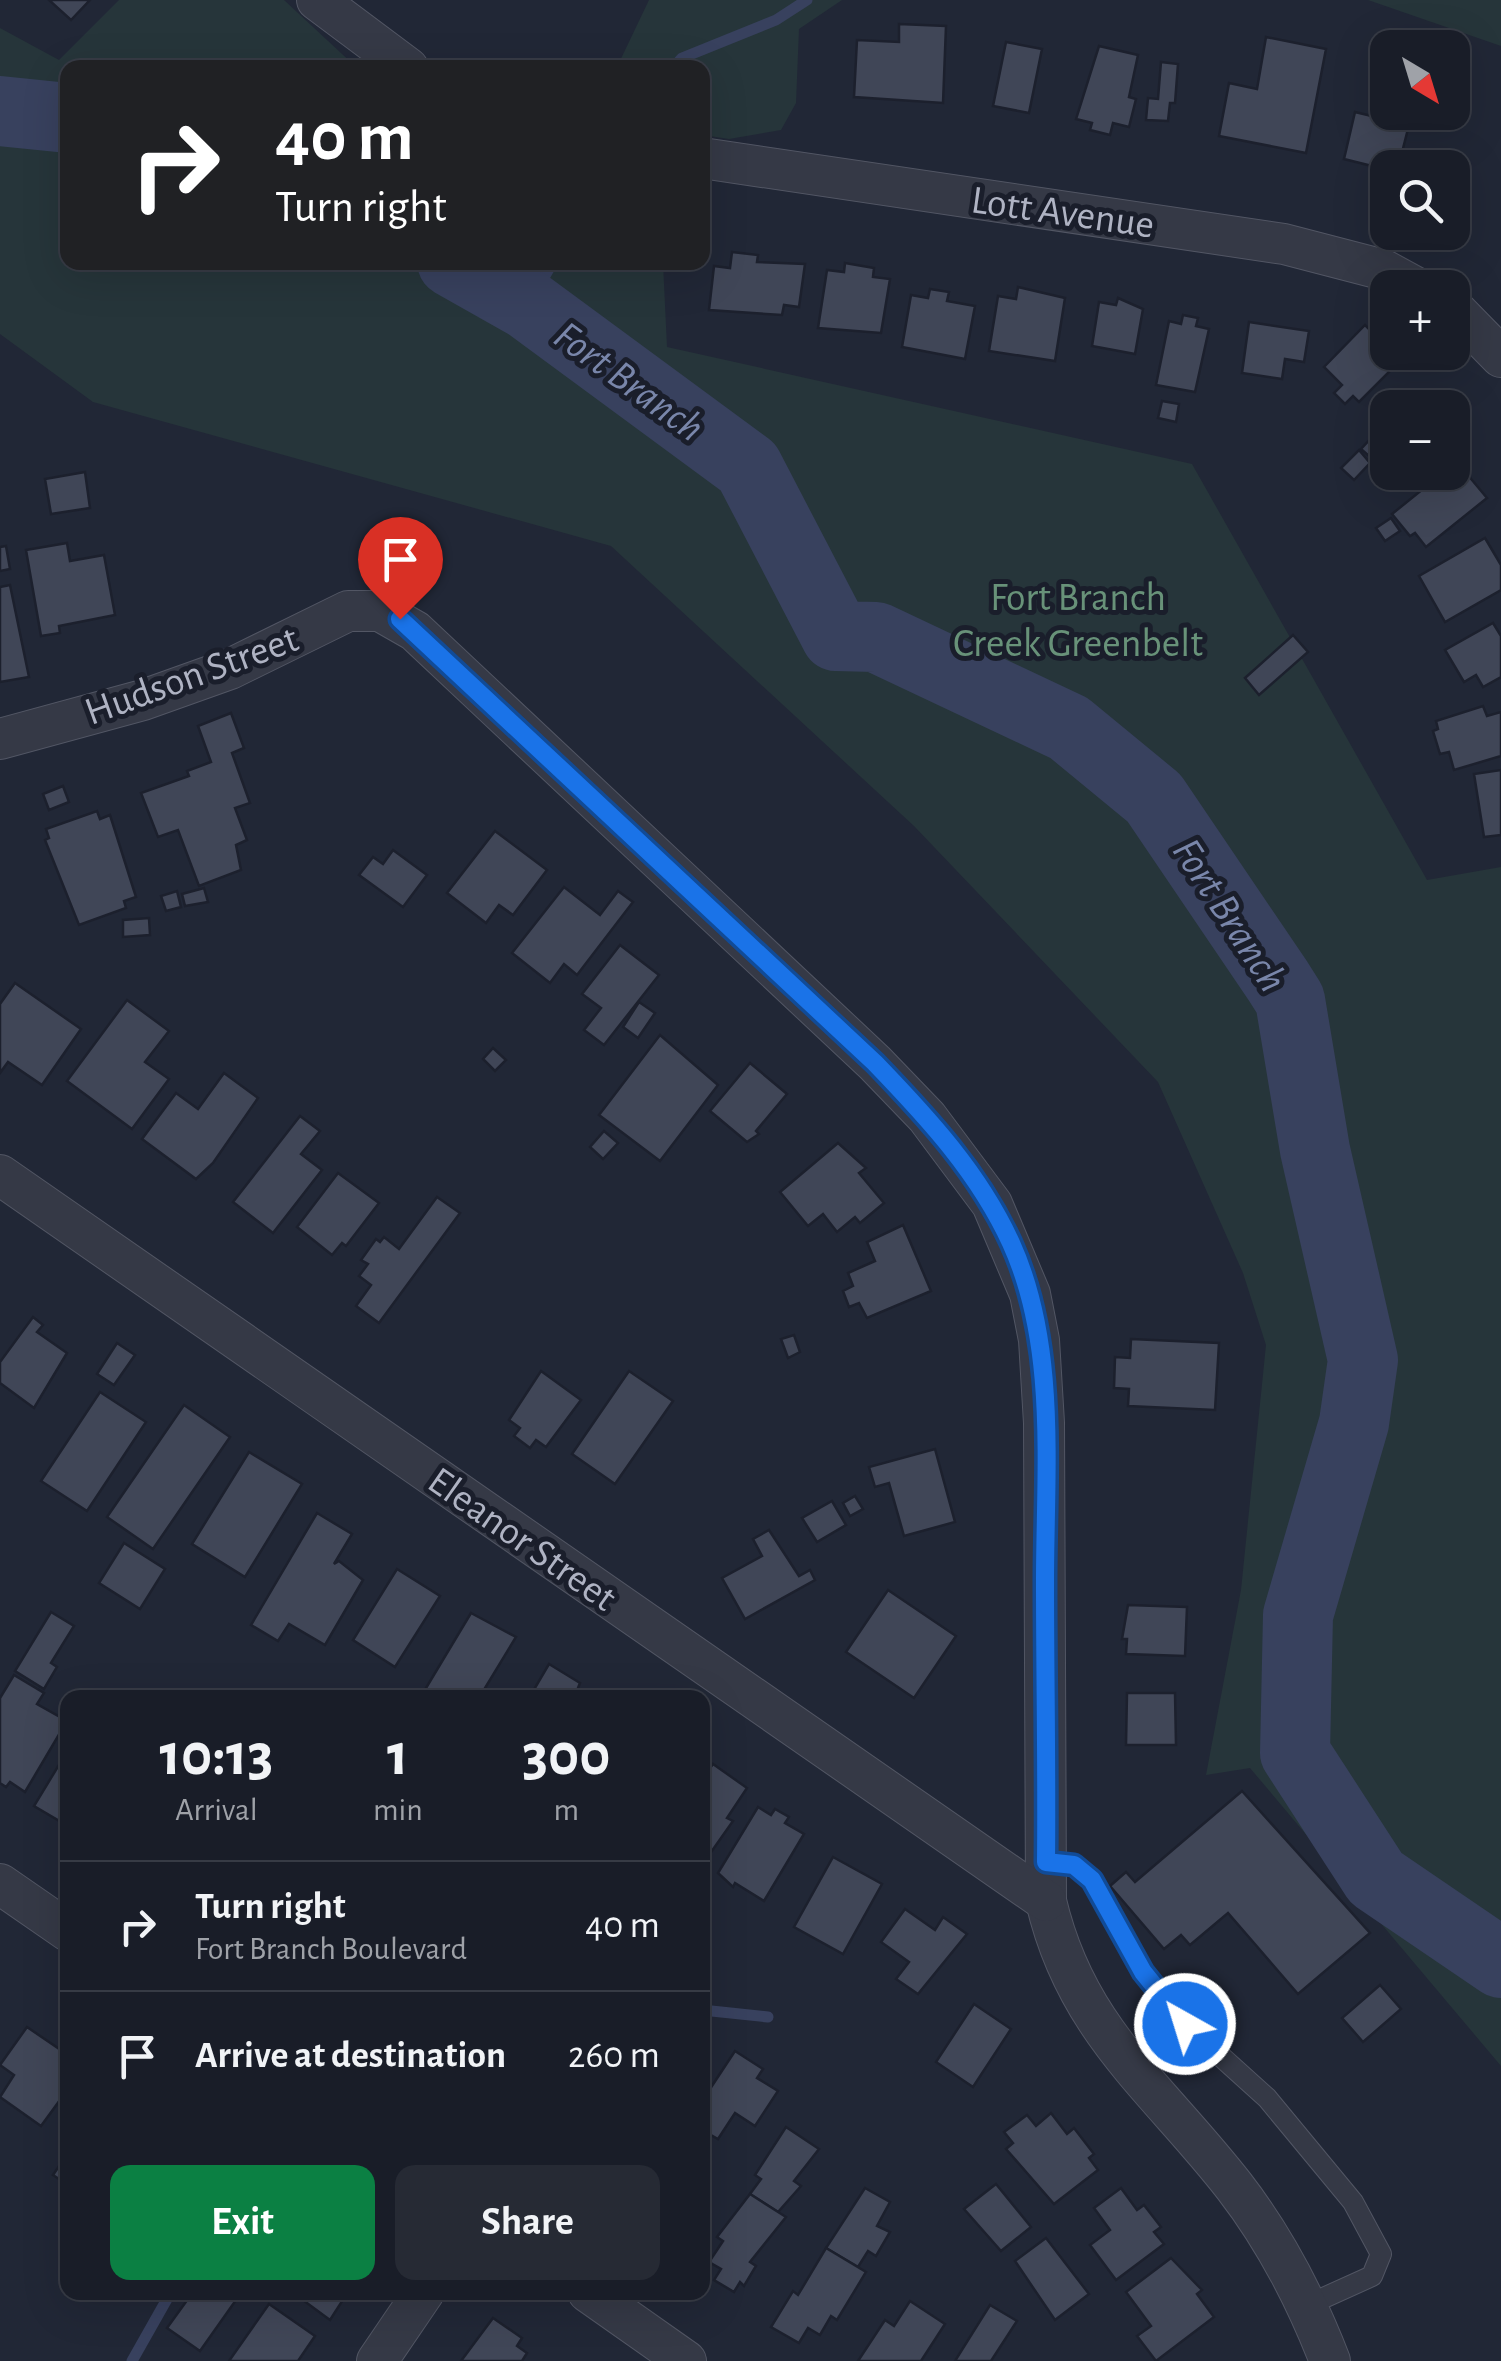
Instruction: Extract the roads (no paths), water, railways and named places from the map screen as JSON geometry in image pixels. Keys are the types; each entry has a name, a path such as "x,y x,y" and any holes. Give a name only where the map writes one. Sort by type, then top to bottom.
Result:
{"street":[{"path":"317,0 397,60"},
{"name":"Lott Avenue","path":"710,159 1284,244 1384,270"},
{"path":"1470,325 1501,357"},
{"name":"Hudson Street","path":"0,739 143,700 230,669 348,611 380,611 415,631 789,979 928,1117 992,1204 1030,1294 1040,1340 1044,1423 1046,1881"},
{"name":"Eleanor Street","path":"0,1175 1046,1881"},
{"path":"1046,1881 1067,1971 1082,2002 1132,2068 1234,2186 1308,2306 1330,2361"},
{"path":"0,1884 60,1925"},
{"path":"377,2361 419,2300"},
{"path":"599,2300 686,2361"}],"lane":[{"path":"1046,1881 1074,1865 1092,1880 1143,1972 1185,2024 1267,2098 1353,2202 1381,2254 1372,2276 1308,2306"},
{"path":"1132,2068 1185,2024"}],"waterway":[{"path":"680,60 776,20 807,0"},
{"name":"Fort Branch","path":"0,111 60,117"},
{"name":"Fort Branch","path":"466,270 528,305 748,467 836,636 876,637 1069,728 1154,798 1290,1000 1315,1150 1363,1360 1354,1423 1298,1615 1295,1753 1376,1878 1501,1963"},
{"path":"528,305 548,270"},
{"path":"710,2011 768,2017"},
{"path":"132,2361 166,2300"}],"park label":[{"name":"Fort Branch Creek Greenbelt","path":"1078,619"}]}
